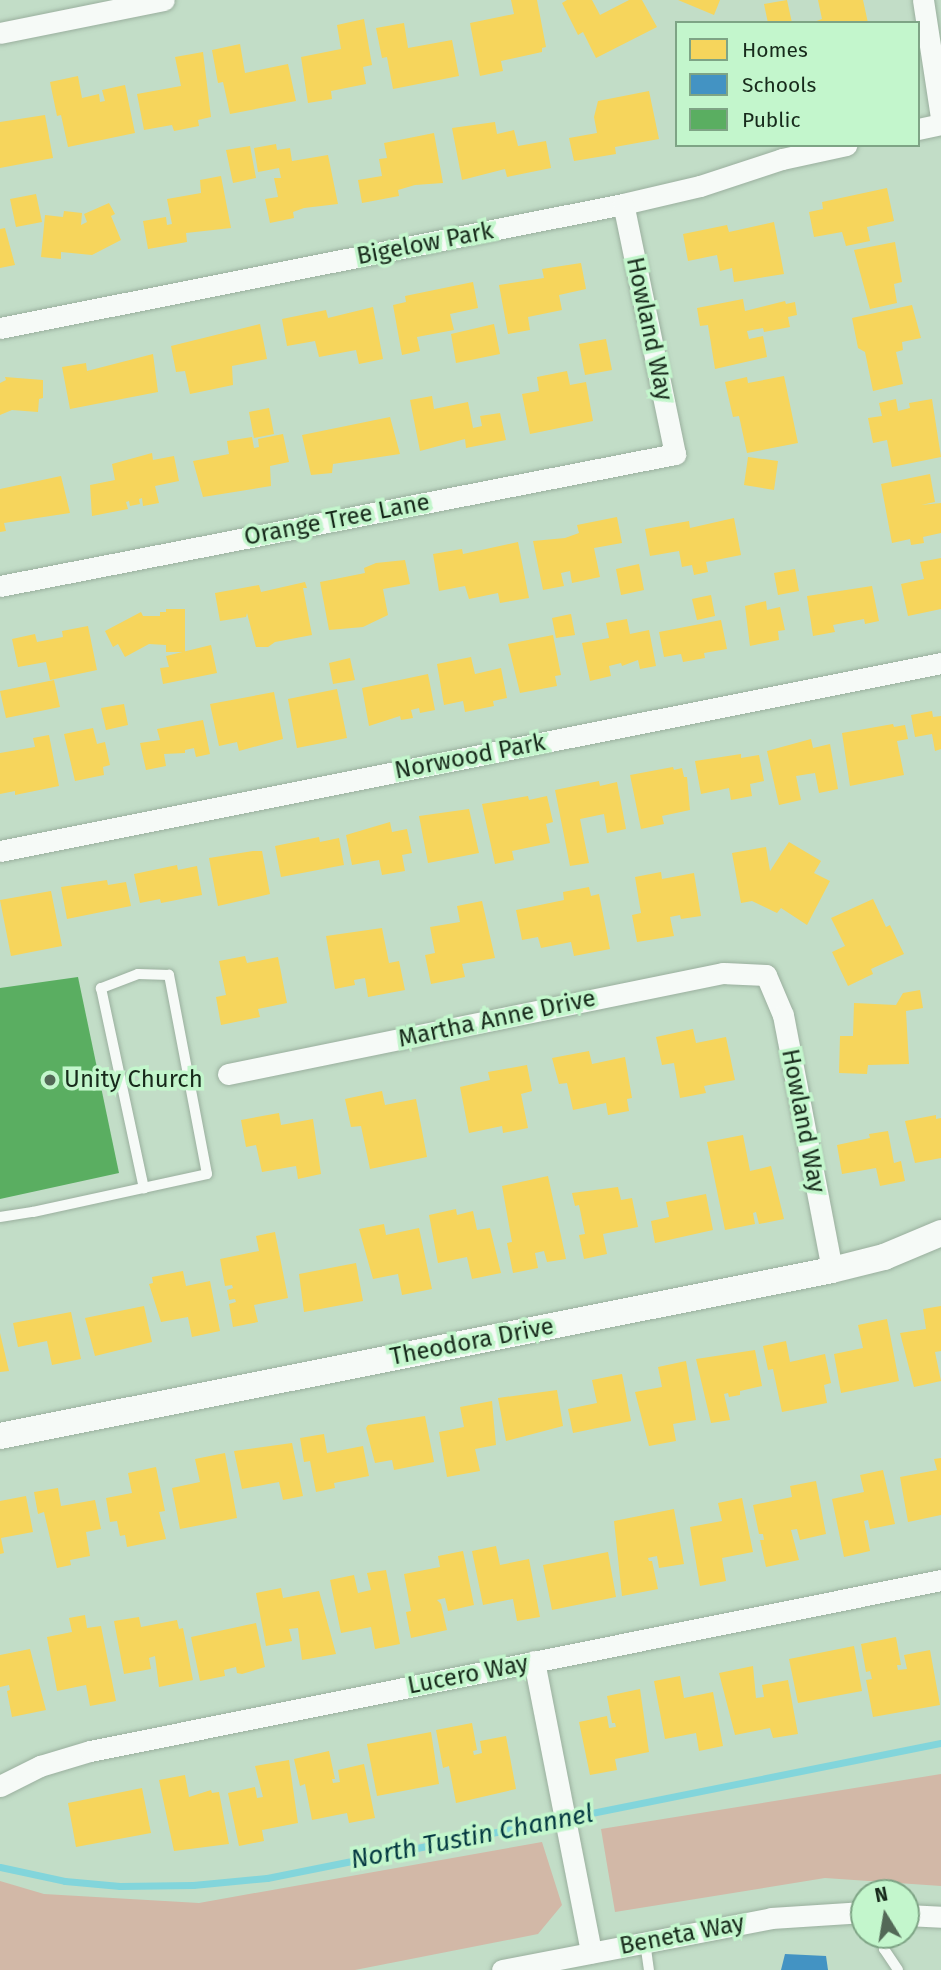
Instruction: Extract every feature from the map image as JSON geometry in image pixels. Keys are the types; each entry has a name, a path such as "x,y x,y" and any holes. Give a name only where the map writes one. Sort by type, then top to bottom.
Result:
{"street":[{"path":"0,33 116,5 164,0"},
{"path":"923,0 941,118"},
{"path":"920,129 941,124"},
{"name":"Bigelow Park","path":"0,328 623,204 700,186 782,159 837,147"},
{"name":"Howland Way","path":"623,204 675,454"},
{"name":"Orange Tree Lane","path":"0,586 675,454"},
{"name":"Norwood Park","path":"0,851 941,663"},
{"name":"Martha Anne Drive","path":"228,1074 723,973 766,975"},
{"name":"Howland Way","path":"766,975 783,1015 832,1270"},
{"name":"Theodora Drive","path":"0,1436 832,1270 884,1257 941,1233"},
{"name":"Lucero Way","path":"0,1786 40,1766 90,1751 941,1580"},
{"path":"534,1661 591,1952"},
{"name":"Beneta Way","path":"502,1970 771,1918 850,1913"},
{"path":"920,1916 941,1917"}],"lane":[{"path":"0,1216 144,1188 207,1174 169,975 138,974 101,988 144,1188"},
{"path":"645,1942 649,1970"},
{"path":"884,1949 896,1970"}],"shaded area":[{"path":"941,1774 941,1886 920,1885 920,1879 825,1878 615,1912 601,1829"},
{"path":"542,1842 562,1905 538,1934 355,1970 0,1970 0,1881 44,1894 199,1903"}],"building: Homes":[{"path":"511,0 537,0 546,47 542,48 542,52 501,61 503,71 480,76 470,23 514,14"},
{"path":"567,0 592,0 600,15 629,0 642,0 657,27 596,58 583,32 578,35 562,3"},
{"path":"678,0 720,0 714,15"},
{"path":"787,0 792,21 768,21 764,4"},
{"path":"818,0 863,0 868,21 816,21 822,19"},
{"path":"364,19 372,65 363,67 366,84 331,91 332,99 308,103 301,57 341,49 337,25"},
{"path":"404,23 408,48 452,40 459,76 393,89 387,57 382,58 376,28"},
{"path":"240,44 245,73 288,64 296,101 230,114 223,82 218,83 212,50"},
{"path":"203,52 211,117 198,120 199,126 174,131 172,125 144,130 137,94 181,86 175,57"},
{"path":"78,76 82,98 99,94 100,102 105,101 102,90 125,85 135,133 68,147 61,115 57,116 50,82"},
{"path":"649,91 659,139 615,147 616,154 574,161 569,138 597,133 594,117 598,101"},
{"path":"45,115 53,158 0,168 0,122"},
{"path":"495,122 497,134 514,130 518,146 546,141 551,168 507,177 505,169 462,180 452,128"},
{"path":"434,133 443,183 415,185 398,190 399,196 362,203 358,180 382,176 379,159 387,158 384,143"},
{"path":"276,144 277,150 290,148 292,161 328,155 338,204 304,208 293,212 294,218 270,223 265,199 278,197 274,178 281,178 279,168 258,172 254,148"},
{"path":"250,146 256,178 233,183 226,150"},
{"path":"221,176 231,228 186,233 187,242 148,249 143,221 166,217 167,225 172,224 167,199 201,193 200,180"},
{"path":"887,188 894,221 867,227 870,241 846,246 842,232 814,237 809,212 823,209 822,202"},
{"path":"36,194 42,222 16,227 10,199"},
{"path":"109,203 115,214 111,216 121,240 92,255 61,252 61,259 41,257 45,215 63,217 64,211 82,213 81,225 87,222 84,214"},
{"path":"774,222 784,274 734,282 732,268 720,271 717,255 688,261 683,234 727,225 729,232"},
{"path":"5,228 15,265 0,268 0,229"},
{"path":"895,242 902,282 894,284 897,303 870,309 854,250"},
{"path":"581,263 586,289 559,295 562,310 528,317 530,330 508,334 499,285 544,278 542,269"},
{"path":"473,282 478,308 450,314 454,330 417,337 420,351 402,355 393,305 406,302 405,296"},
{"path":"743,299 745,311 785,301 786,304 795,302 797,315 788,317 790,327 764,332 763,328 747,331 749,339 763,336 767,357 715,369 708,325 700,326 697,308"},
{"path":"912,305 921,338 902,342 903,350 896,352 903,384 873,391 865,352 858,348 852,318"},
{"path":"373,307 383,359 359,364 356,350 319,357 315,341 287,346 282,319 326,310 328,318"},
{"path":"260,324 267,359 232,366 233,385 190,394 185,371 176,372 171,346"},
{"path":"494,324 500,354 456,363 451,334"},
{"path":"606,339 612,370 585,375 579,344"},
{"path":"153,354 158,392 70,409 62,367 86,363 87,371"},
{"path":"567,371 570,385 586,382 593,421 530,434 522,394 539,391 537,377"},
{"path":"784,376 798,443 747,453 739,416 733,417 725,382 747,377 748,383"},
{"path":"5,377 43,380 43,398 39,399 38,412 12,410 0,415 0,383 6,380"},
{"path":"432,396 434,409 468,402 473,428 482,426 480,416 500,413 506,440 466,448 465,439 420,451 410,400"},
{"path":"896,399 898,411 910,408 909,403 932,399 941,457 892,467 887,440 873,443 868,418 882,416 879,403"},
{"path":"269,408 274,434 254,438 249,412"},
{"path":"390,417 400,454 333,464 332,473 311,475 302,435"},
{"path":"283,434 289,462 270,466 271,486 203,497 193,461 229,454 227,441 252,437 254,448 259,447 258,439"},
{"path":"152,453 153,460 174,456 179,481 155,486 159,503 143,506 142,498 139,499 140,504 130,506 129,501 126,502 128,509 92,516 90,485 115,480 112,464"},
{"path":"748,457 778,461 774,490 744,485"},
{"path":"930,474 935,502 921,505 941,503 941,533 923,537 924,543 911,545 910,539 892,543 881,484"},
{"path":"61,476 70,513 4,523 6,531 0,532 0,489"},
{"path":"617,517 622,543 594,548 600,577 572,583 570,571 561,573 564,586 543,590 533,541 565,538 579,533 577,525"},
{"path":"734,518 741,555 706,562 708,572 694,575 692,565 682,567 679,551 650,556 645,529 689,521 690,528"},
{"path":"518,542 529,598 500,603 498,593 469,599 465,586 439,591 433,554 462,549 463,554"},
{"path":"941,558 941,609 908,616 901,584 924,579 920,562"},
{"path":"405,560 410,584 383,589 388,615 363,627 329,630 320,582 365,573 364,568 376,563"},
{"path":"639,564 644,590 621,595 616,569"},
{"path":"795,569 799,591 778,595 774,573"},
{"path":"305,582 307,588 303,588 312,635 275,642 268,647 256,647 247,613 246,617 220,621 215,593 259,585 261,592"},
{"path":"872,586 879,621 865,624 864,619 833,625 835,632 813,636 807,596"},
{"path":"711,595 715,616 697,620 692,599"},
{"path":"766,601 767,610 780,607 785,630 778,631 779,640 750,646 745,606"},
{"path":"166,609 185,609 185,652 166,652 166,645 149,644 125,657 118,644 113,647 105,631 141,612 143,616 160,616 160,612 166,612"},
{"path":"571,614 575,635 556,638 552,618"},
{"path":"627,619 630,634 649,630 656,666 640,669 638,660 622,666 621,663 609,666 611,676 590,681 582,643 609,638 606,623"},
{"path":"721,620 727,649 704,653 705,658 683,662 681,654 664,657 659,632"},
{"path":"88,626 97,670 50,680 46,662 18,667 12,639 35,634 37,642 63,637 62,631"},
{"path":"553,635 561,675 555,676 557,686 520,693 508,644"},
{"path":"211,645 217,673 163,684 160,668 169,667 166,656"},
{"path":"471,657 475,674 501,668 507,698 493,701 494,706 465,712 463,701 444,705 437,664"},
{"path":"350,658 355,680 333,684 329,663"},
{"path":"428,674 435,710 420,713 419,708 411,710 413,718 401,720 400,716 369,726 362,688"},
{"path":"54,680 60,707 6,718 0,691"},
{"path":"337,689 347,738 297,748 288,699"},
{"path":"274,692 283,739 239,751 237,742 219,746 210,704"},
{"path":"124,704 128,725 106,730 101,708"},
{"path":"932,711 933,717 941,716 941,749 935,751 932,734 915,737 911,715"},
{"path":"203,720 210,754 196,757 194,748 185,750 185,753 164,754 166,766 146,770 140,743 160,740 157,729"},
{"path":"893,724 894,727 905,725 908,739 897,741 904,775 850,786 842,733"},
{"path":"93,728 97,744 105,742 110,765 103,767 104,775 75,781 64,734"},
{"path":"49,735 59,786 15,795 15,791 0,794 0,753 35,747 33,738"},
{"path":"811,739 813,748 830,744 838,789 819,793 815,773 796,776 801,800 779,805 767,751"},
{"path":"741,754 741,758 759,755 764,781 750,784 752,796 731,800 729,788 701,794 695,761"},
{"path":"673,767 674,770 682,768 684,777 687,777 690,810 662,816 664,824 641,829 630,775"},
{"path":"599,781 600,786 617,782 626,829 607,833 604,814 580,819 589,863 570,866 555,790"},
{"path":"528,796 529,800 547,796 553,822 546,824 550,843 512,851 514,860 495,864 482,804"},
{"path":"469,809 479,853 428,863 419,816"},
{"path":"390,822 392,832 407,829 412,853 402,855 405,871 382,875 379,860 352,865 346,835"},
{"path":"319,837 320,842 339,838 344,865 281,877 275,846"},
{"path":"789,842 821,861 814,873 830,881 807,925 781,908 777,913 752,901 741,903 732,853 766,847 770,871"},
{"path":"262,851 270,894 218,906 209,858"},
{"path":"177,865 178,870 197,866 202,895 161,903 160,899 140,903 134,874"},
{"path":"661,872 662,879 694,873 701,916 681,919 680,915 670,917 674,936 637,942 632,915 641,913 635,877"},
{"path":"107,880 108,885 126,882 131,906 67,919 61,887"},
{"path":"589,887 591,896 599,894 610,949 574,956 571,942 541,948 538,937 522,940 516,910 564,900 563,892"},
{"path":"51,891 62,946 11,956 0,900"},
{"path":"873,899 886,927 890,925 904,954 871,969 873,974 848,986 832,952 845,946 831,918"},
{"path":"482,901 495,958 462,964 465,977 431,984 425,955 435,953 430,927 460,922 457,906"},
{"path":"382,928 389,963 399,961 405,990 368,997 365,978 354,980 355,985 335,989 326,936"},
{"path":"245,956 247,963 278,957 287,1003 258,1009 260,1017 221,1025 216,997 226,995 219,961"},
{"path":"920,990 923,1008 906,1011 909,1064 868,1065 867,1074 839,1073 840,1036 853,1036 854,1003 896,1005 903,993"},
{"path":"693,1029 696,1043 726,1037 735,1080 704,1086 706,1093 680,1098 674,1063 662,1065 656,1037"},
{"path":"589,1051 592,1064 625,1057 632,1098 627,1099 629,1111 608,1115 606,1103 573,1110 567,1083 559,1084 552,1058"},
{"path":"527,1065 532,1091 521,1094 528,1128 503,1133 502,1126 469,1133 460,1087 490,1080 488,1072"},
{"path":"382,1091 385,1105 416,1099 427,1157 370,1169 361,1126 351,1127 345,1099"},
{"path":"279,1113 281,1125 313,1119 321,1174 298,1179 296,1166 262,1172 256,1145 246,1147 241,1120"},
{"path":"936,1115 936,1119 941,1118 941,1158 915,1163 905,1121"},
{"path":"888,1131 894,1163 901,1161 905,1181 880,1186 876,1168 842,1174 837,1145 870,1138 869,1134"},
{"path":"743,1135 750,1171 771,1166 784,1219 759,1224 756,1212 753,1213 755,1224 725,1230 707,1142"},
{"path":"548,1176 566,1259 547,1262 544,1251 535,1253 538,1268 513,1273 507,1243 512,1242 502,1186"},
{"path":"618,1187 621,1200 632,1198 638,1227 603,1234 607,1254 584,1259 579,1235 585,1234 579,1205 575,1206 572,1193"},
{"path":"706,1194 713,1230 655,1243 651,1221 669,1217 666,1202"},
{"path":"456,1209 457,1215 473,1211 477,1230 490,1228 501,1273 472,1279 467,1257 438,1263 429,1215"},
{"path":"384,1224 386,1235 419,1228 432,1289 402,1295 398,1274 373,1279 359,1229"},
{"path":"275,1232 288,1298 254,1305 258,1322 233,1327 229,1304 236,1302 235,1299 229,1300 227,1290 233,1288 232,1285 225,1286 220,1259 259,1251 256,1236"},
{"path":"356,1263 363,1301 304,1312 299,1274"},
{"path":"183,1271 186,1286 210,1281 220,1331 192,1337 188,1317 161,1322 149,1284 153,1283 152,1277"},
{"path":"144,1306 152,1342 95,1356 85,1318"},
{"path":"941,1306 941,1351 935,1352 941,1381 914,1387 900,1333 926,1329 923,1309"},
{"path":"71,1312 81,1359 52,1365 47,1341 18,1347 13,1323"},
{"path":"887,1319 899,1381 841,1393 834,1354 863,1348 858,1325"},
{"path":"0,1333 9,1371 0,1372"},
{"path":"786,1341 790,1362 825,1354 831,1383 824,1385 827,1403 782,1412 773,1369 768,1370 763,1346"},
{"path":"755,1350 762,1386 740,1391 740,1395 729,1397 728,1393 724,1394 730,1420 711,1423 696,1359"},
{"path":"686,1361 696,1420 673,1424 676,1441 649,1446 635,1392 662,1387 658,1367"},
{"path":"622,1374 631,1421 573,1433 568,1409 597,1403 592,1380"},
{"path":"557,1390 563,1426 506,1441 498,1398"},
{"path":"492,1401 496,1445 475,1449 480,1471 447,1477 439,1432 464,1427 460,1407"},
{"path":"425,1416 434,1462 394,1470 392,1460 375,1463 366,1428 368,1425"},
{"path":"324,1434 327,1453 363,1446 369,1476 334,1483 335,1488 316,1492 310,1461 304,1462 300,1438"},
{"path":"292,1443 303,1496 283,1500 279,1482 242,1489 234,1451"},
{"path":"225,1453 237,1518 180,1529 172,1488 200,1482 195,1459"},
{"path":"941,1458 941,1515 908,1522 900,1477 937,1470 934,1459"},
{"path":"156,1467 165,1511 159,1512 166,1539 127,1547 125,1535 120,1536 117,1521 110,1522 106,1498 132,1493 128,1473"},
{"path":"883,1470 895,1524 870,1529 868,1520 864,1521 870,1551 844,1557 832,1499 864,1492 860,1475"},
{"path":"816,1481 826,1534 800,1540 797,1529 791,1530 799,1560 766,1567 760,1540 764,1540 763,1534 759,1534 753,1505 792,1497 790,1486"},
{"path":"58,1488 61,1506 95,1500 101,1529 86,1532 90,1556 70,1560 71,1565 57,1568 44,1512 38,1514 34,1492"},
{"path":"26,1496 33,1532 1,1538 4,1553 0,1554 0,1501"},
{"path":"742,1498 753,1552 722,1558 726,1581 700,1586 690,1527 722,1521 718,1503"},
{"path":"674,1509 684,1564 659,1568 657,1556 648,1558 652,1561 658,1589 622,1596 614,1521"},
{"path":"496,1546 500,1565 529,1559 540,1617 517,1621 513,1599 483,1605 472,1551"},
{"path":"463,1551 474,1605 448,1611 445,1598 437,1600 441,1604 447,1630 411,1638 406,1612 411,1611 404,1574 440,1567 438,1556"},
{"path":"608,1552 616,1597 552,1610 543,1565"},
{"path":"386,1570 400,1644 375,1649 371,1627 341,1633 330,1580 354,1575 358,1593 371,1590 367,1573"},
{"path":"281,1588 283,1598 319,1591 336,1654 302,1660 298,1628 289,1629 292,1641 266,1646 256,1593"},
{"path":"85,1615 87,1628 101,1626 116,1701 90,1706 86,1685 57,1691 47,1637 72,1632 69,1618"},
{"path":"139,1617 141,1627 177,1620 179,1629 183,1628 193,1680 159,1687 155,1656 149,1658 151,1669 124,1674 114,1621"},
{"path":"256,1623 265,1667 242,1674 237,1673 236,1667 224,1670 225,1676 200,1681 191,1637"},
{"path":"896,1637 901,1665 897,1665 898,1670 907,1669 904,1655 930,1650 940,1705 873,1717 866,1680 872,1679 870,1671 866,1672 861,1644"},
{"path":"854,1646 862,1691 798,1703 789,1659"},
{"path":"30,1649 46,1710 12,1717 7,1691 10,1690 9,1685 0,1687 0,1655"},
{"path":"753,1666 756,1698 764,1697 762,1685 788,1680 798,1734 773,1738 770,1728 735,1735 719,1673"},
{"path":"680,1676 684,1698 713,1692 723,1746 699,1751 696,1733 665,1739 654,1681"},
{"path":"640,1689 649,1752 615,1759 617,1770 590,1775 579,1722 607,1716 609,1728 616,1727 615,1723 612,1723 607,1696"},
{"path":"472,1723 477,1750 473,1751 474,1755 482,1753 480,1741 506,1736 516,1789 456,1803 449,1766 443,1768 436,1730"},
{"path":"431,1732 439,1784 377,1796 367,1744"},
{"path":"329,1751 335,1779 332,1779 333,1783 340,1782 338,1770 364,1764 375,1818 349,1823 347,1813 312,1820 305,1784 300,1786 294,1759"},
{"path":"289,1760 298,1823 262,1830 264,1841 239,1846 228,1793 255,1787 257,1798 263,1797 255,1766"},
{"path":"185,1775 189,1797 211,1790 212,1793 219,1792 229,1844 174,1851 159,1780"},
{"path":"142,1788 151,1833 76,1847 68,1803"}],"building: Schools":[{"path":"785,1954 826,1956 828,1970 781,1970"}],"building: Public":[{"name":"Unity Church","path":"78,977 119,1173 0,1199 0,988"}],"waterway":[{"name":"North Tustin Channel","path":"0,1867 65,1881 120,1886 193,1885 267,1878 941,1743"}],"place":[{"name":"Unity Church","path":"50,1080"}]}
